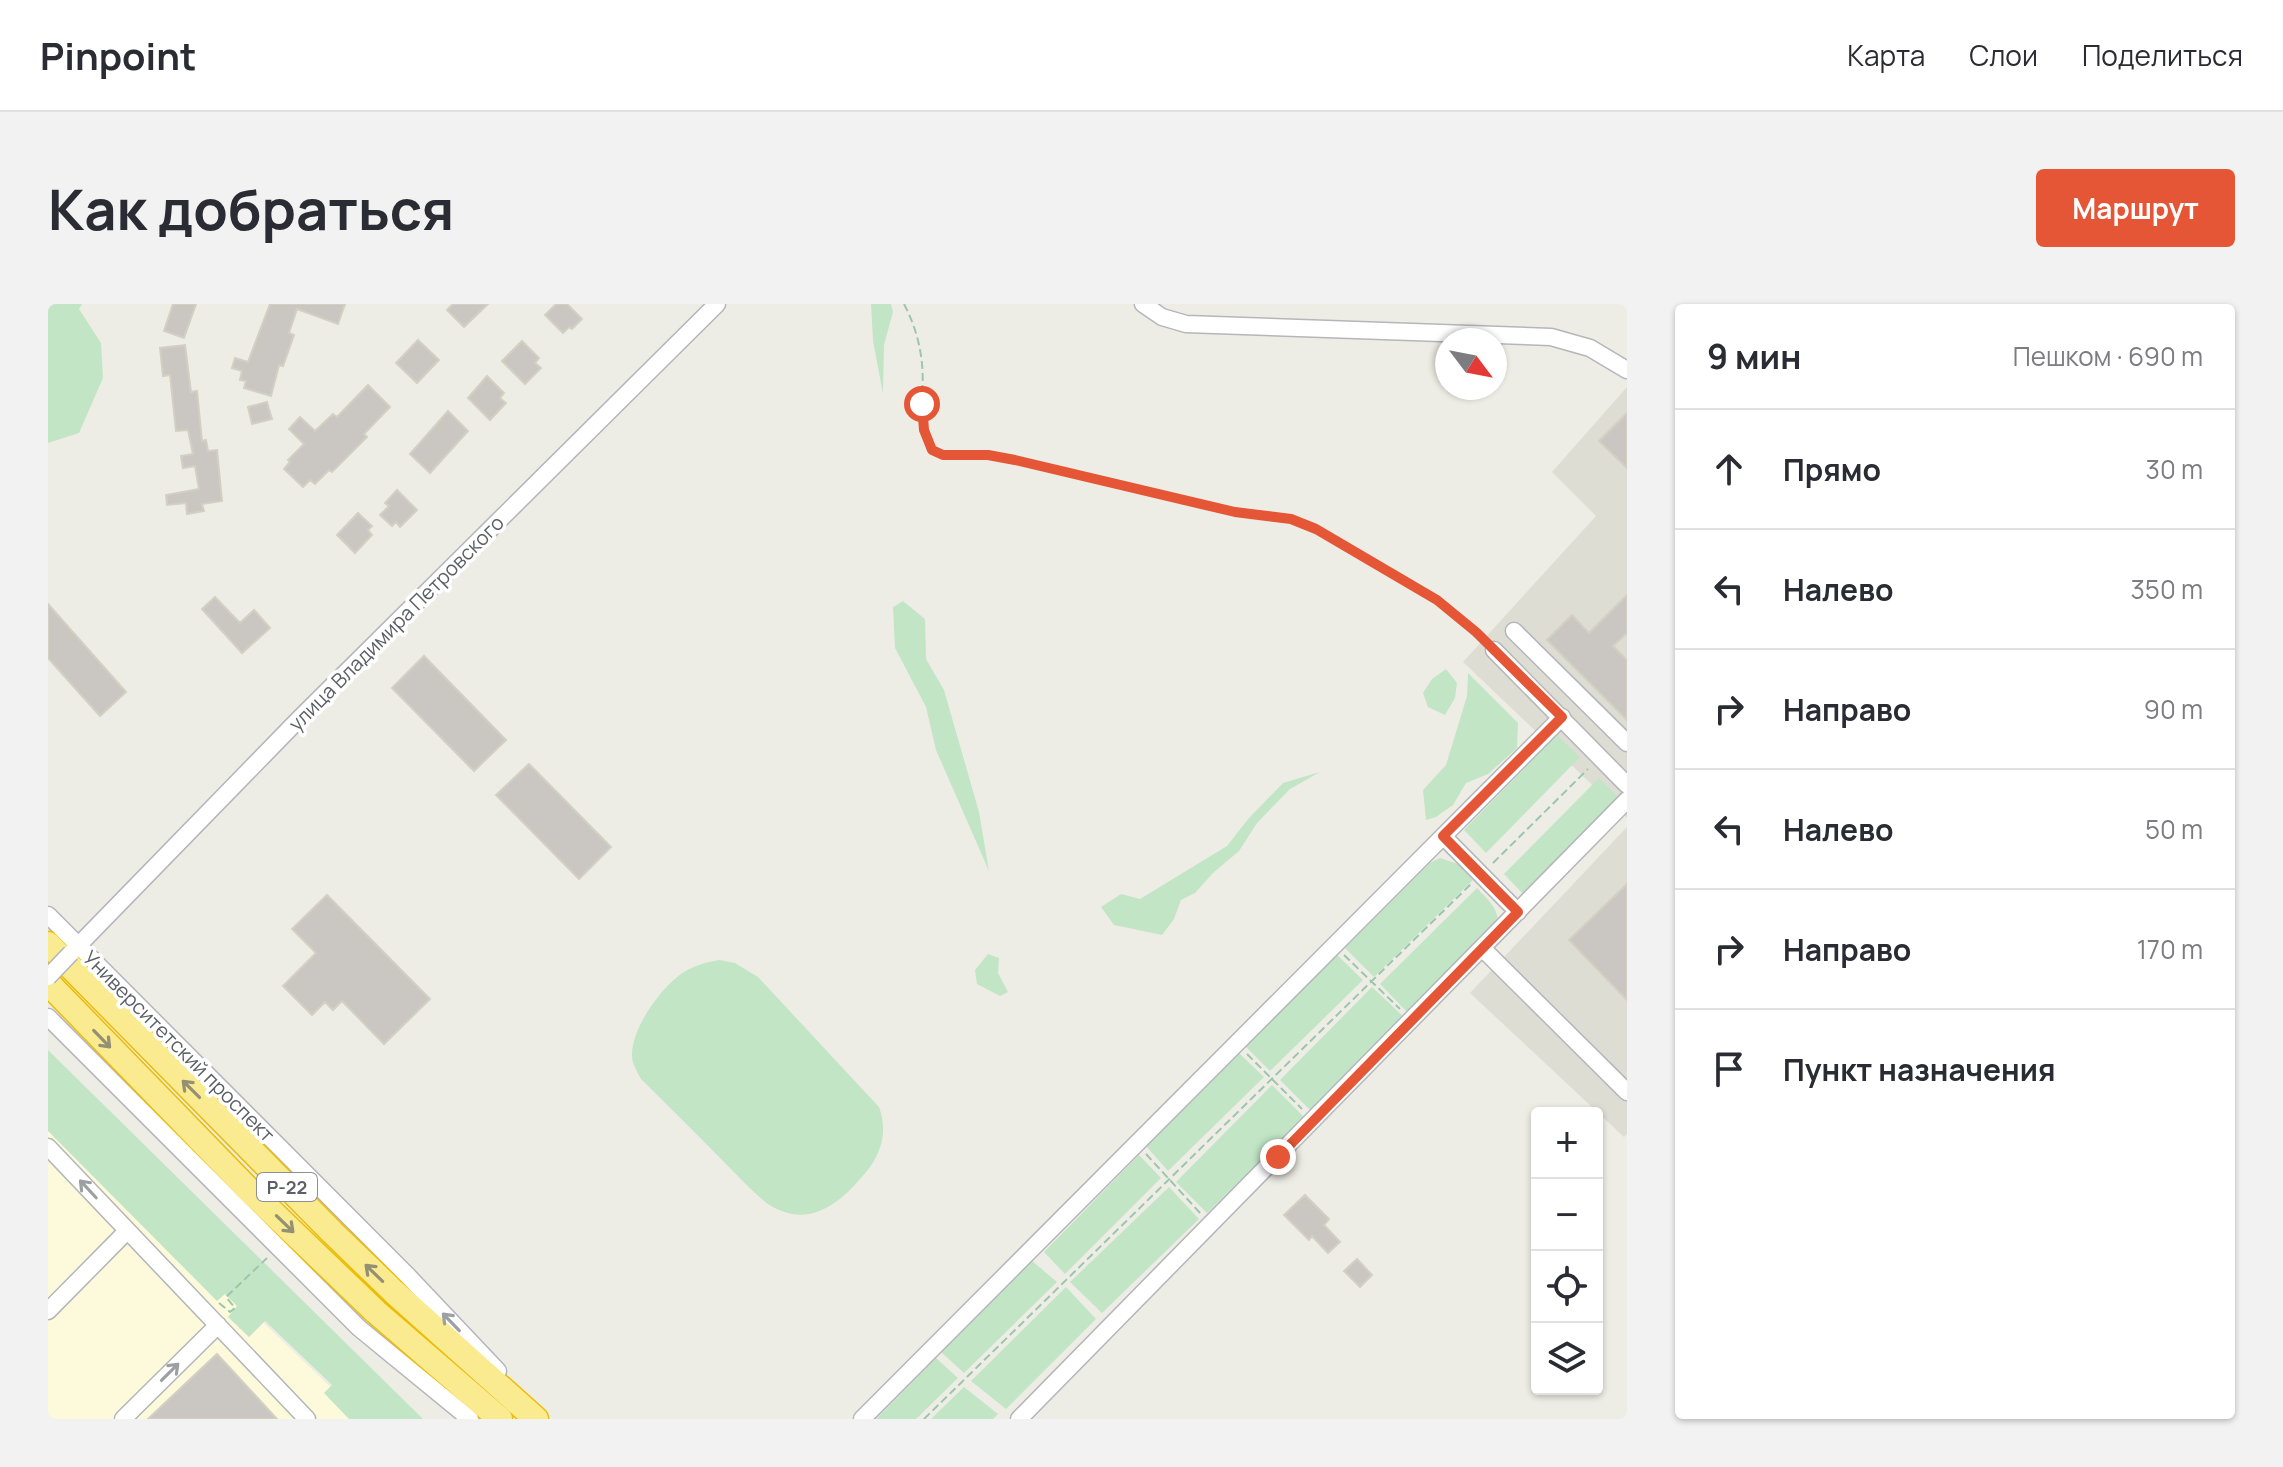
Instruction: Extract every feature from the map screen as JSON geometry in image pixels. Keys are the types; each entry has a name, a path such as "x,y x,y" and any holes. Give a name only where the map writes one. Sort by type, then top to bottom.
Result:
{"highway":[{"name":"Университетский проспект","path":"66,947 342,1242 536,1419"},
{"name":"Р-22","path":"48,983 270,1210 376,1312 500,1419"}],"street":[{"name":"улица Владимира Петровского","path":"48,977 66,947 717,304"},
{"path":"1143,304 1162,317 1186,324 1551,337 1590,348 1627,370"},
{"path":"1514,631 1627,743"},
{"path":"1494,650 1627,785"},
{"path":"862,1419 1562,717"},
{"path":"1019,1419 1627,800"},
{"path":"1443,836 1518,912"},
{"name":"Университетский проспект","path":"48,915 66,947 409,1277 544,1419"},
{"path":"1483,949 1627,1092"},
{"path":"48,1017 359,1328 470,1419"},
{"path":"48,1147 307,1419"},
{"path":"48,1311 127,1231"},
{"path":"123,1419 218,1325"}],"path":[{"path":"904,304 918,342 922,364 924,430 932,450 943,455 988,455 1015,460 1235,512 1291,519 1316,529 1414,584 1494,650"},
{"path":"924,1419 1600,757"},
{"path":"1334,945 1412,1021"},
{"path":"1236,1044 1314,1121"},
{"path":"1136,1144 1211,1225"},
{"path":"215,1307 219,1303 230,1312 235,1308 226,1297 268,1257"}],"shaded area":[{"path":"1627,387 1627,818 1463,662 1596,516 1552,472"},
{"path":"1627,827 1627,1134 1624,1137 1603,1117 1603,1107 1592,1107 1470,993"},
{"path":"48,1117 364,1419 48,1419"}],"green space":[{"path":"48,304 82,304 79,309 101,343 103,378 79,433 48,443"},
{"path":"871,304 891,304 893,312 884,345 883,394 873,341"},
{"path":"903,601 925,619 926,659 944,690 979,812 989,871 936,750 926,707 895,648 893,607"},
{"path":"1446,669 1457,683 1455,698 1445,715 1428,707 1423,693 1432,679"},
{"path":"1468,673 1518,723 1517,748 1488,774 1466,783 1453,805 1426,820 1423,790 1446,765 1467,696"},
{"path":"1557,735 1580,757 1486,853 1464,830"},
{"path":"1320,772 1290,789 1257,823 1239,851 1195,893 1181,900 1174,919 1162,935 1114,925 1101,907 1121,894 1140,899 1227,846 1283,783"},
{"path":"1599,778 1623,802 1528,899 1504,874"},
{"path":"1440,858 1458,864 1473,880 1374,977 1345,948 1430,863"},
{"path":"1477,888 1495,909 1498,925 1411,1016 1380,984"},
{"path":"1334,952 1363,980 1270,1071 1244,1045"},
{"path":"988,954 999,958 998,973 1008,992 1000,996 977,984 975,970"},
{"path":"720,960 735,963 758,977 879,1107 883,1136 873,1163 846,1194 821,1210 792,1214 767,1203 641,1079 634,1065 633,1045 637,1033 649,1009 666,987 692,967"},
{"path":"1372,987 1405,1018 1311,1111 1280,1080"},
{"path":"48,1050 423,1419 349,1419 324,1393 332,1385 265,1321 249,1337 228,1317 237,1306 225,1294 217,1301 48,1131"},
{"path":"1239,1053 1264,1077 1168,1171 1146,1146"},
{"path":"1272,1085 1304,1117 1207,1213 1176,1182"},
{"path":"1139,1155 1161,1178 1065,1274 1044,1252"},
{"path":"1169,1187 1199,1219 1102,1313 1070,1282"},
{"path":"1032,1261 1057,1282 964,1373 941,1352"},
{"path":"1066,1287 1096,1319 1006,1409 971,1381"},
{"path":"936,1358 958,1378 916,1419 876,1419"},
{"path":"964,1387 998,1414 993,1419 931,1419"}],"building":[{"path":"173,304 196,304 184,338 164,331"},
{"path":"270,304 345,304 338,324 297,309 289,333 294,335 283,366 279,365 271,396 244,388 246,381 240,380 242,371 232,368 235,358 248,362"},
{"path":"453,304 488,304 464,327 447,310"},
{"path":"556,304 567,304 582,319 563,333 545,315"},
{"path":"418,340 439,360 417,383 396,363"},
{"path":"522,341 539,358 535,363 541,368 525,384 502,361"},
{"path":"185,345 191,392 197,391 202,441 206,440 208,451 217,450 222,501 202,504 204,511 187,514 186,503 167,505 166,495 199,489 195,466 183,468 181,456 193,454 188,430 176,431 170,375 163,376 160,348"},
{"path":"487,376 504,393 500,398 506,403 490,420 468,398"},
{"path":"368,385 390,407 364,434 367,437 332,472 329,470 315,484 310,480 303,487 284,469 290,462 288,460 304,444 289,429 300,417 315,431 333,414 337,417"},
{"path":"267,402 272,419 252,424 248,407"},
{"path":"448,411 468,431 430,473 410,454"},
{"path":"1627,413 1627,468 1599,441"},
{"path":"397,490 417,510 400,527 396,522 392,526 380,515 389,506 385,503"},
{"path":"358,513 372,526 368,530 372,535 355,553 337,535"},
{"path":"1627,595 1627,633 1613,646 1627,660 1627,720 1547,640 1572,615 1589,633"},
{"path":"215,597 240,623 254,610 270,628 242,653 202,609"},
{"path":"48,604 126,692 100,716 48,658"},
{"path":"424,656 506,740 474,771 392,688"},
{"path":"529,764 611,847 579,879 496,795"},
{"path":"1627,884 1627,1000 1569,940"},
{"path":"327,895 430,999 384,1044 342,1001 333,1010 325,1002 312,1015 283,986 316,953 292,929"},
{"path":"1305,1195 1329,1219 1324,1225 1340,1242 1328,1253 1312,1236 1309,1240 1284,1215"},
{"path":"1357,1259 1372,1275 1360,1287 1344,1271"},
{"path":"217,1354 277,1419 148,1419 203,1367"}],"route":[{"path":"922,404 926,441 932,450 943,455 988,455 1015,460 1235,512 1291,519 1316,529 1437,600 1476,632 1562,717 1443,836 1518,912 1278,1157"}]}
